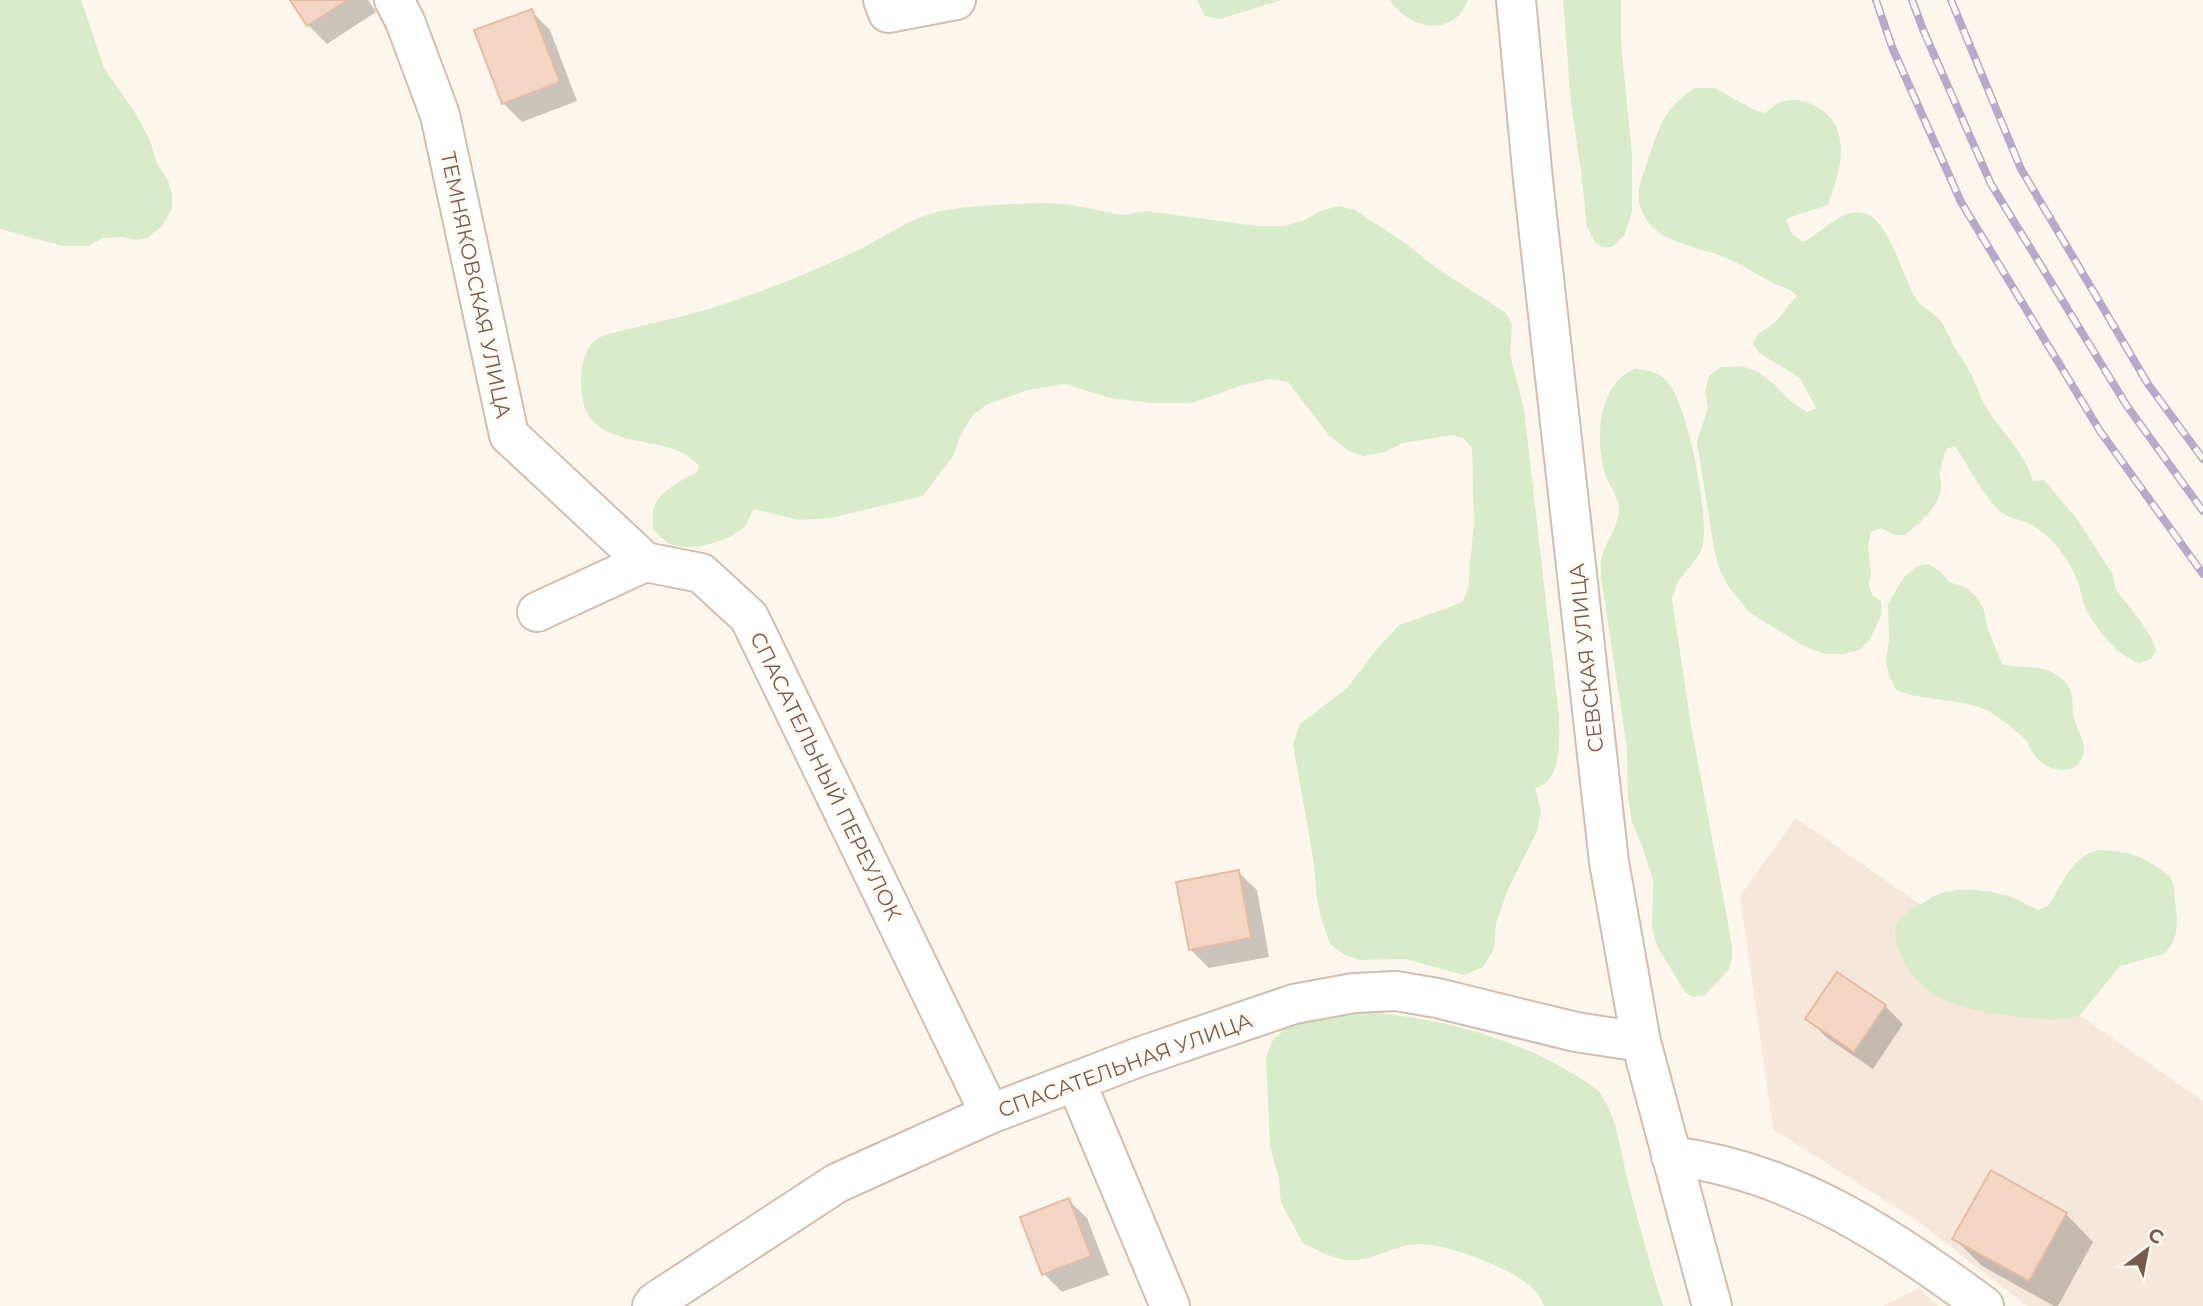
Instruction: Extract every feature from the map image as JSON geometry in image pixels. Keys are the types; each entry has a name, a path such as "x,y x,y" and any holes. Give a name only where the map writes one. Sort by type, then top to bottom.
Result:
{"street":[{"name":"ТЕМНЯКОВСКАЯ УЛИЦА","path":"394,0 405,21 440,115 509,435 645,562"},
{"path":"886,6 956,0"},
{"name":"СЕВСКАЯ УЛИЦА","path":"1516,0 1593,738 1609,862 1641,1042 1712,1306"},
{"path":"537,612 645,562"},
{"name":"СПАСАТЕЛЬНЫЙ ПЕРЕУЛОК","path":"645,562 701,573 749,617 990,1114"},
{"name":"СПАСАТЕЛЬНАЯ УЛИЦА","path":"652,1306 837,1183 990,1114 1139,1057 1294,1004 1353,993 1396,991 1437,998 1576,1032 1641,1042"},
{"path":"1076,1082 1170,1306"},
{"path":"1671,1156 1706,1160 1741,1169 1833,1208 1922,1260 1984,1306"}],"shaded area":[{"path":"1796,818 2203,1101 2203,1306 2027,1306 1919,1222 1773,1129 1740,896"},
{"path":"1919,1288 1938,1306 1883,1306"}],"green space":[{"path":"0,0 81,0 104,68 134,111 150,140 156,161 172,194 172,208 163,225 147,238 103,238 88,246 63,246 0,229"},
{"path":"1197,0 1282,0 1220,19 1205,16"},
{"path":"1390,0 1468,0 1453,20 1431,26 1408,18"},
{"path":"1563,0 1621,0 1621,45 1632,153 1632,211 1625,234 1612,247 1596,244 1587,227 1571,104"},
{"path":"1695,88 1715,88 1754,110 1765,113 1778,103 1786,101 1810,103 1824,112 1835,124 1840,137 1840,164 1828,205 1786,220 1792,234 1803,242 1851,213 1860,212 1876,220 1895,251 1913,294 1942,323 1972,375 1984,404 2018,450 2033,481 2044,480 2077,519 2113,575 2116,590 2152,639 2156,651 2151,659 2139,663 2131,660 2109,642 2085,608 2075,575 2058,548 2037,528 2011,518 1995,506 1955,446 1946,449 1940,471 1940,494 1933,508 1922,520 1905,535 1895,535 1881,528 1871,532 1868,545 1871,573 1869,584 1872,595 1881,601 1882,613 1870,640 1859,650 1843,654 1825,654 1804,646 1749,612 1730,589 1715,554 1697,442 1708,408 1705,391 1709,376 1721,367 1742,366 1758,372 1790,401 1807,412 1816,408 1800,378 1759,353 1753,344 1758,335 1774,323 1797,296 1733,261 1664,235 1647,220 1641,209 1640,183 1660,126 1677,102"},
{"path":"1067,204 1123,215 1145,211 1257,226 1285,226 1339,206 1355,210 1506,313 1512,324 1510,355 1524,409 1559,717 1559,737 1555,769 1544,784 1535,788 1541,810 1538,829 1509,887 1496,923 1494,949 1483,967 1464,975 1405,959 1359,960 1345,955 1330,944 1317,900 1314,864 1293,744 1300,724 1347,688 1399,625 1463,601 1468,589 1474,521 1472,448 1463,438 1452,435 1403,443 1385,452 1363,456 1347,450 1328,434 1288,382 1270,379 1243,385 1192,403 1152,403 1110,398 1065,384 1028,390 986,405 973,415 961,434 953,456 923,496 830,518 799,520 754,509 745,526 728,538 688,547 670,544 653,529 653,511 664,493 696,473 699,466 687,455 618,436 603,429 591,418 583,402 583,362 589,347 602,336 702,311 767,289 839,259 926,215 976,206"},
{"path":"1635,369 1658,375 1665,379 1673,390 1689,434 1703,513 1702,548 1677,584 1672,599 1691,725 1732,945 1732,958 1729,969 1705,995 1693,997 1685,992 1658,948 1652,929 1653,880 1632,823 1628,798 1627,749 1601,576 1602,555 1615,527 1619,509 1602,461 1602,415 1613,387 1622,376"},
{"path":"1928,564 1940,571 1949,582 1967,588 1977,598 1984,610 1988,630 2002,664 2050,671 2069,687 2074,718 2084,746 2082,757 2076,766 2060,770 2041,762 2024,738 1986,710 1961,702 1922,697 1896,690 1886,662 1889,639 1888,604 1904,577 1918,566"},
{"path":"2100,850 2138,856 2171,877 2176,933 2164,954 2120,966 2081,1014 2065,1019 2047,1020 1994,1014 1960,1006 1930,991 1907,967 1896,941 1896,927 1902,917 1932,897 1960,890 1987,891 2012,897 2038,910 2048,906 2075,864 2090,853"},
{"path":"1363,1012 1447,1024 1501,1040 1553,1062 1597,1090 1615,1127 1663,1306 1544,1306 1528,1284 1506,1270 1475,1257 1428,1244 1408,1245 1366,1258 1348,1260 1331,1256 1303,1243 1281,1203 1279,1179 1270,1146 1266,1057 1273,1040 1285,1029 1308,1019"}],"building":[{"path":"290,0 348,0 307,26"},
{"path":"532,9 560,82 502,104 474,30"},
{"path":"1239,870 1251,938 1189,950 1176,882"},
{"path":"1837,972 1886,1005 1854,1052 1805,1019"},
{"path":"1991,1170 2067,1213 2029,1281 1952,1239"},
{"path":"1069,1198 1091,1256 1042,1275 1020,1217"}],"railway":[{"path":"1876,0 1892,47 1961,202 2100,431 2203,574"},
{"path":"1912,0 1991,184 2127,406 2203,511"},
{"path":"1951,0 2021,169 2148,384 2203,459"}]}
